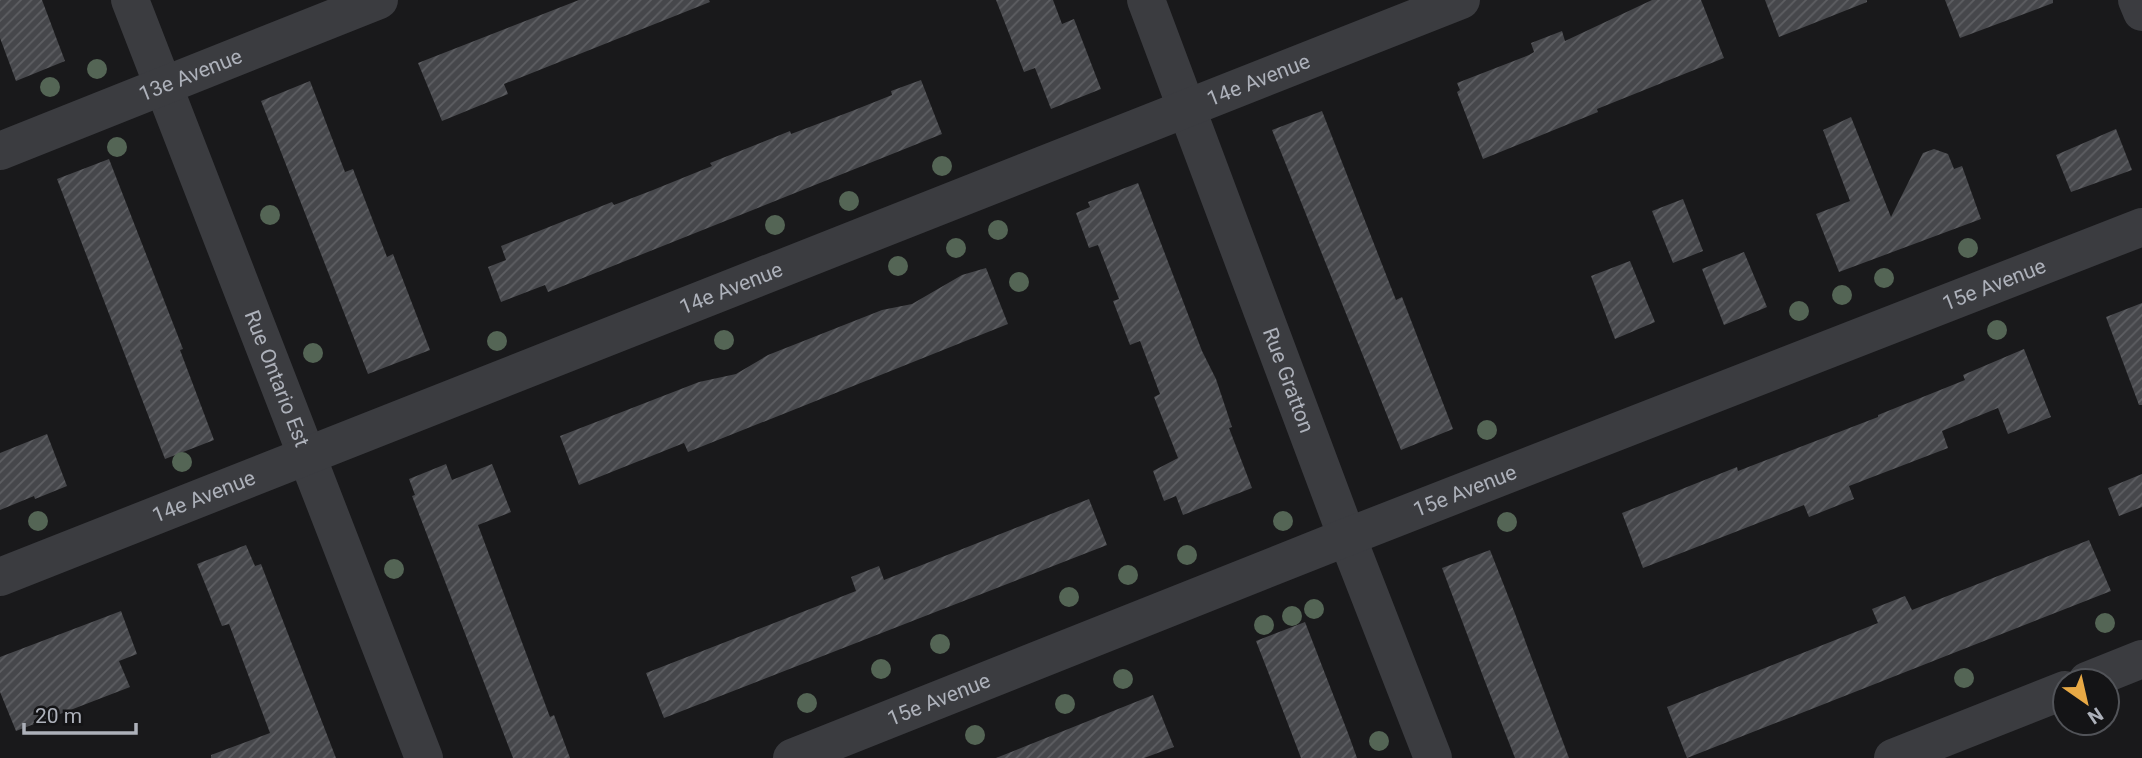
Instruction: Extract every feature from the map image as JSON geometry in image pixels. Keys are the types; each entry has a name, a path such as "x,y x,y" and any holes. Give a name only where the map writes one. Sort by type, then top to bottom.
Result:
{"street":[{"name":"Rue Ontario Est","path":"130,0 424,758"},
{"name":"13e Avenue","path":"0,151 379,0"},
{"name":"Rue Gratton","path":"1146,0 1347,537 1433,758"},
{"name":"14e Avenue","path":"0,577 1461,0"},
{"path":"2137,0 2142,12"},
{"name":"15e Avenue","path":"792,758 1347,537 2142,227"},
{"path":"2121,667 2142,659"},
{"path":"1893,758 2051,696"}],"building":[{"path":"0,0 42,0 65,61 16,81 0,38"},
{"path":"579,0 710,2 504,84 508,94 442,121 418,63"},
{"path":"996,0 1053,0 1062,24 1074,19 1101,89 1051,109 1035,68 1024,72"},
{"path":"1652,0 1701,0 1724,58 1483,159 1457,92 1460,90 1457,83 1529,55 1534,52 1531,43 1562,31 1565,41"},
{"path":"1765,0 1867,0 1867,2 1779,37"},
{"path":"1945,0 2053,0 2053,3 1960,38"},
{"path":"921,80 942,134 548,292 545,285 501,302 488,267 506,260 501,246 612,202 614,205 653,190 712,166 710,163 790,131 791,134 852,111 892,95 891,91"},
{"path":"310,81 345,172 353,169 387,257 393,254 430,350 368,374 261,101"},
{"path":"1322,111 1396,300 1402,297 1453,429 1401,450 1272,130"},
{"path":"1851,117 1891,217 1923,153 1934,149 1948,154 1954,169 1962,166 1981,219 1839,272 1816,214 1850,201 1823,130"},
{"path":"2116,129 2132,170 2071,192 2056,155"},
{"path":"109,159 183,349 180,350 214,440 165,459 57,179"},
{"path":"1138,183 1202,351 1216,379 1232,427 1229,428 1252,488 1183,515 1176,496 1164,501 1153,471 1178,458 1154,397 1160,394 1140,341 1130,345 1113,301 1119,299 1098,245 1089,248 1076,213 1090,207 1088,202"},
{"path":"1683,199 1703,251 1673,263 1652,211"},
{"path":"1744,252 1767,307 1724,325 1702,269"},
{"path":"1630,261 1655,322 1615,339 1591,276"},
{"path":"986,268 1008,324 688,452 684,443 579,485 560,436 699,382 736,374 768,355 882,310 912,304 962,275"},
{"path":"2142,303 2142,405 2139,405 2106,317"},
{"path":"2024,349 2051,417 2008,434 1998,408 1942,431 1948,448 1849,486 1854,499 1809,517 1804,505 1643,568 1622,513 1737,467 1738,471 1878,417 1965,380 1963,375"},
{"path":"47,434 67,486 0,510 0,453"},
{"path":"446,464 452,480 492,464 511,512 478,525 550,717 554,715 570,758 513,758 412,496 415,495 409,479"},
{"path":"2142,474 2142,507 2119,516 2108,488"},
{"path":"1089,499 1107,545 664,718 646,673 856,591 851,577 879,566 884,580"},
{"path":"2089,540 2111,591 1687,758 1667,707 1878,623 1872,609 1905,596 1912,610"},
{"path":"246,545 255,566 261,564 336,758 211,758 211,755 270,733 229,624 222,626 197,564"},
{"path":"1490,550 1569,758 1515,758 1484,679 1442,568"},
{"path":"121,611 137,654 119,661 130,687 16,731 0,692 0,657"},
{"path":"1305,622 1357,758 1301,758 1256,641"},
{"path":"1153,695 1174,747 1144,758 996,758"}]}
